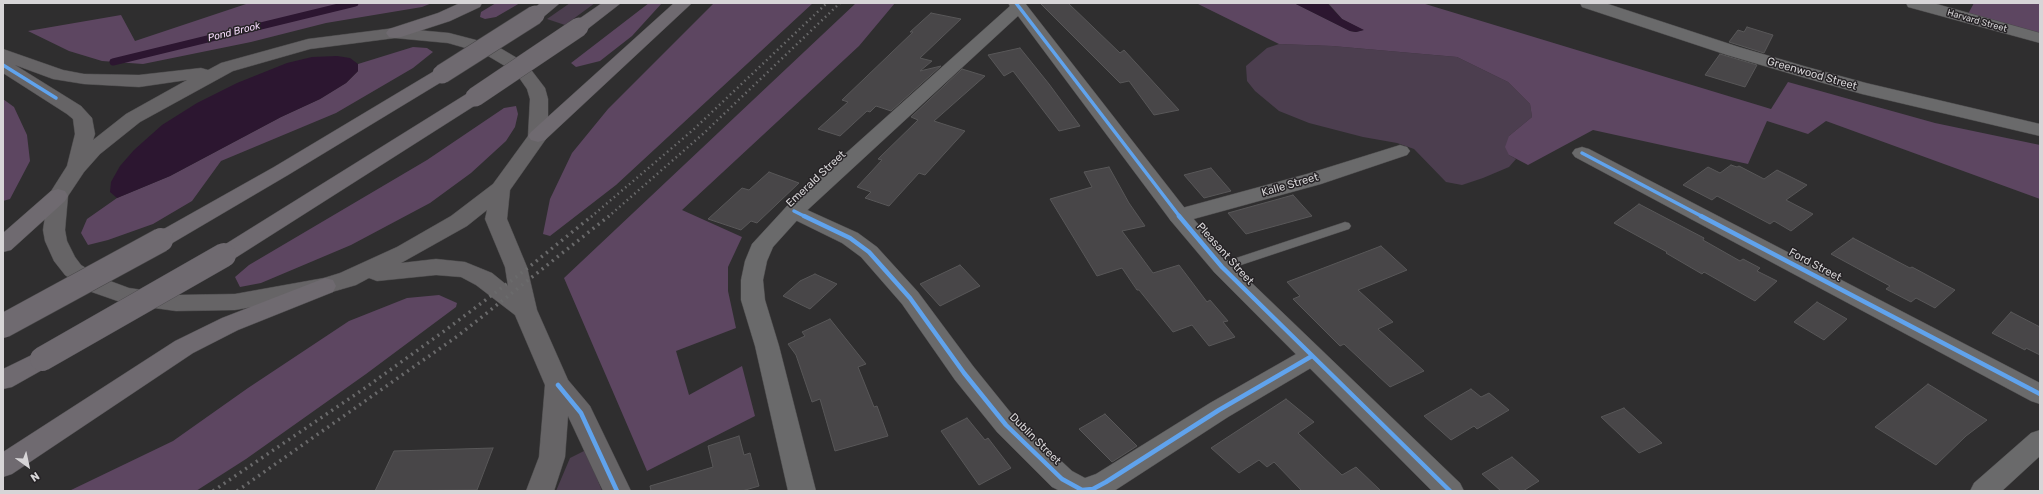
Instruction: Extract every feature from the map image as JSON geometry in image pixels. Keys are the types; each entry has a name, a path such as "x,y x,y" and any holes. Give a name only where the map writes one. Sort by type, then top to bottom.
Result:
{"highway":[{"path":"395,33 444,17 474,3"},
{"path":"3,326 161,240 281,171 442,74 536,15 552,3"},
{"path":"3,380 224,254 475,98 613,3"},
{"path":"538,136 684,3"},
{"path":"3,245 58,196"},
{"path":"3,466 184,347 230,324 325,286"}],"main road":[{"path":"3,54 59,75 92,80 124,81 160,79 227,68 308,44 344,38 395,33 449,38 469,42 493,51 511,62 526,75 536,88 540,114 538,136 529,151 500,189 447,229 405,252 348,279"},
{"path":"3,65 74,110 82,118 85,134 76,168"},
{"path":"227,68 171,96 133,118 102,142 76,168 58,196 54,230 56,241 65,261 73,270 94,284 126,296 176,303 201,304 273,297 325,286 348,279 409,269 448,267 477,274 525,310"},
{"path":"500,189 496,219 516,267 525,310 558,385 581,413 617,491"},
{"path":"540,491 552,457 558,385"}],"street":[{"name":"Greenwood Street","path":"1588,3 1732,51 1796,70 1862,88 2040,130"},
{"name":"Harvard Street","path":"1914,3 2040,38"},
{"name":"Emerald Street","path":"802,491 767,346 753,300 752,280 756,261 763,244 794,211 1017,5"},
{"name":"Pleasant Street","path":"1017,5 1179,216 1222,267 1444,489"},
{"name":"Kalle Street","path":"1179,216 1314,179 1400,151"},
{"name":"Ford Street","path":"1582,153 2040,394"},
{"name":"Dublin Street","path":"794,211 850,238 869,252 910,298 964,373 1006,424 1062,479 1082,490 1093,489 1106,482 1218,410 1312,356"},
{"path":"1984,491 2040,440"}],"lane":[{"path":"1222,267 1345,226"}],"shaded area":[{"path":"249,3 432,3 422,7 326,23 251,42 143,64 102,61 69,51 28,31 121,15 135,41"},
{"path":"496,3 520,3 496,17 485,19 480,17 481,12"},
{"path":"570,3 595,3 565,25 547,19"},
{"path":"649,3 662,3 632,36 600,61 576,67 571,63"},
{"path":"714,3 813,3 616,185 550,236 543,234 550,199 572,153 608,109"},
{"path":"856,3 895,3 859,46 682,210 742,237 728,267 728,291 736,328 676,351 689,395 742,366 755,416 647,471 564,278"},
{"path":"1196,3 1294,3 1350,31 1356,32 1363,30 1342,19 1328,3 1422,3 1771,109 1788,82 1935,123 2040,145 2040,199 1826,121 1808,134 1767,121 1748,164 1593,130 1528,165 1509,155 1505,147 1509,136 1532,117 1530,104 1508,82 1457,57 1332,46 1279,44"},
{"path":"1294,3 1327,3 1342,19 1364,30 1356,32 1350,31"},
{"path":"1974,3 2040,3 2040,34 1968,14"},
{"path":"1279,44 1332,46 1457,57 1508,82 1530,104 1532,117 1509,136 1509,155 1516,159 1509,167 1462,185 1446,182 1414,149 1397,143 1363,137 1309,123 1279,111 1255,91 1247,81 1246,66 1267,48"},
{"path":"413,47 427,48 433,52 413,68 336,113 221,161 192,201 153,224 108,240 88,245 81,233 87,219 117,198 170,176 281,117 320,99 346,83 358,71 358,64"},
{"path":"337,56 350,58 358,64 358,71 346,83 320,99 281,117 170,176 117,198 110,192 111,182 120,166 134,150 162,125 197,103 237,83 287,63 312,57"},
{"path":"3,99 14,107 27,135 30,161 10,199 3,201"},
{"path":"516,106 518,114 515,127 506,141 471,173 430,203 351,245 261,283 240,287 235,277 249,265 427,160 504,108"},
{"path":"439,295 457,303 456,307 366,374 246,459 196,491 69,491 173,441 248,388 349,321 407,298"},
{"path":"586,450 602,491 556,491 570,458"}],"building":[{"path":"1040,3 1068,3 1120,53 1124,50 1179,110 1154,115 1129,81 1120,83"},
{"path":"931,13 961,19 920,58 932,61 920,71 941,66 891,111 876,106 870,112 867,111 840,136 818,129 848,102 842,100"},
{"path":"1747,27 1773,35 1764,53 1729,42 1738,30 1744,32"},
{"path":"1020,48 1080,126 1059,131 1013,71 1004,76 988,55"},
{"path":"1720,54 1757,65 1745,87 1705,75"},
{"path":"962,69 985,76 934,121 965,131 925,175 919,173 889,206 865,198 871,192 857,187 882,160 878,159 918,120 911,117"},
{"path":"1731,165 1737,167 1739,166 1764,179 1777,170 1807,185 1786,200 1813,214 1791,231 1774,221 1770,224 1717,196 1712,200 1683,185 1708,167 1720,173"},
{"path":"1109,167 1129,203 1145,226 1122,231 1153,273 1179,265 1207,302 1210,300 1228,321 1223,322 1235,337 1209,346 1192,325 1173,332 1139,290 1137,290 1122,268 1097,276 1050,199 1092,187 1084,172"},
{"path":"1211,168 1231,191 1204,198 1184,175"},
{"path":"769,172 799,183 757,223 751,221 741,230 708,219 742,188 749,190"},
{"path":"1293,195 1312,216 1246,234 1228,213"},
{"path":"1639,204 1704,238 1703,240 1740,261 1743,259 1760,268 1757,271 1777,281 1755,301 1704,272 1702,274 1666,253 1667,252 1614,223"},
{"path":"1853,238 1955,290 1935,308 1916,298 1911,302 1886,289 1890,286 1831,254"},
{"path":"1381,246 1407,270 1358,290 1393,322 1378,329 1424,371 1390,387 1344,344 1340,346 1293,299 1300,296 1287,282"},
{"path":"960,265 980,286 940,306 920,284"},
{"path":"815,274 837,284 810,309 783,296 800,281"},
{"path":"1817,302 1847,319 1824,340 1794,322"},
{"path":"2011,312 2040,327 2040,355 2026,348 2025,350 1992,333"},
{"path":"830,319 866,364 858,367 874,407 877,406 888,436 835,451 820,399 812,402 796,355 788,344 805,336 802,332"},
{"path":"1928,384 1987,420 1966,436 1936,465 1875,427"},
{"path":"1471,389 1481,397 1489,393 1509,410 1477,429 1474,426 1451,440 1424,416"},
{"path":"1286,399 1314,422 1298,433 1342,475 1356,467 1381,491 1302,491 1274,462 1267,467 1259,460 1239,473 1211,448"},
{"path":"1624,408 1662,443 1639,453 1601,417"},
{"path":"1105,414 1137,446 1112,462 1079,429"},
{"path":"967,418 985,440 988,438 1011,468 979,485 941,431"},
{"path":"739,436 744,455 750,453 759,486 742,491 651,491 650,486 713,467 708,446"},
{"path":"493,448 477,490 375,491 394,451"},
{"path":"1512,457 1539,481 1523,491 1501,491 1482,474"}],"waterway":[{"name":"Pond Brook","path":"113,62 355,3"}],"railway":[{"path":"591,217 693,130 827,3"},
{"path":"608,217 704,133 840,3"},
{"path":"213,491 365,388 447,329 524,271 592,216"},
{"path":"237,491 459,335 609,216"}],"cycle path":[{"path":"1016,3 1179,216 1222,267 1450,491"},
{"path":"3,65 56,98"},
{"path":"1582,153 2040,394"},
{"path":"794,211 850,238 869,252 910,298 964,373 1006,425 1062,479 1082,490 1093,489 1106,482 1219,410 1312,356"},
{"path":"558,385 581,413 617,491"}]}
